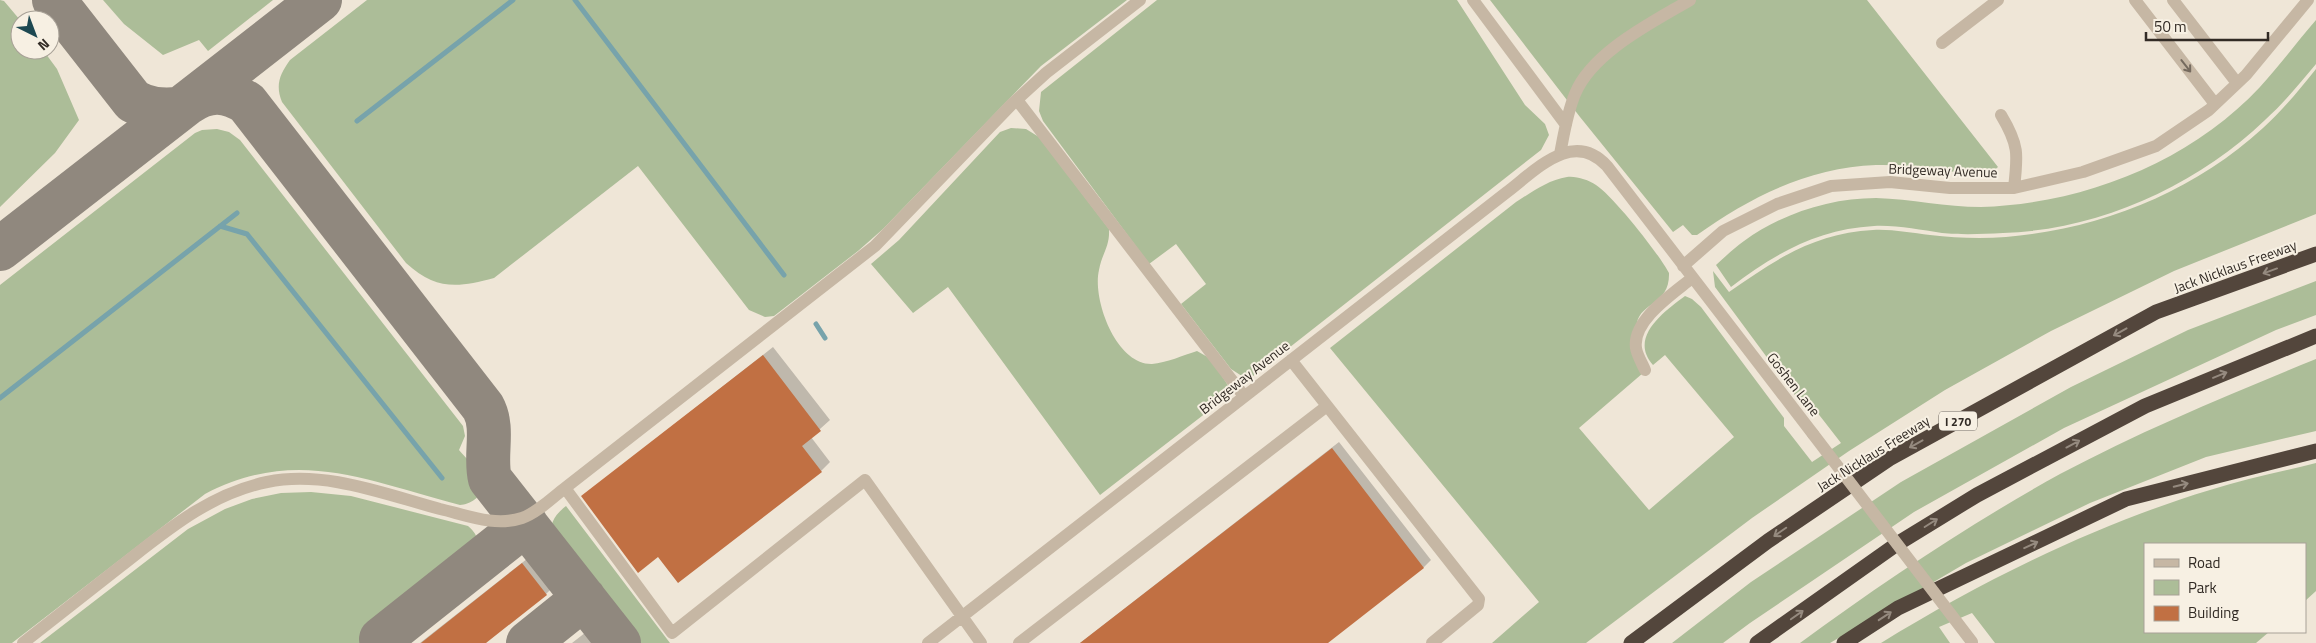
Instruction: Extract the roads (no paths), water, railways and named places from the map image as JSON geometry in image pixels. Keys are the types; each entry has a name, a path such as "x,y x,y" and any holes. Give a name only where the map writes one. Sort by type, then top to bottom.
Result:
{"highway":[{"name":"Jack Nicklaus Freeway","path":"1631,643 1768,541 1889,459 2156,312 2316,254"},
{"path":"1757,643 1897,544 1977,495 2145,406 2316,336"},
{"path":"1844,643 1898,608 2126,499 2316,451"}],"street":[{"path":"23,643 186,516 212,501 238,490 267,482 296,478 325,481 357,486 479,519 502,521 522,518 565,488 875,246 1017,100 1046,74 1140,0"},
{"path":"1474,0 1566,125"},
{"path":"1560,154 1574,94 1583,78 1612,49 1690,0"},
{"path":"1942,43 1998,0"},
{"path":"2135,0 2215,104"},
{"path":"2173,0 2237,84"},
{"name":"Bridgeway Avenue","path":"1683,266 1723,231 1777,204 1831,186 1890,182 1950,188 2014,188 2083,172 2156,146 2215,104 2237,84 2308,0"},
{"path":"1017,100 1244,396"},
{"path":"2001,115 2013,136 2017,159 2014,188"},
{"name":"Bridgeway Avenue","path":"928,643 1507,192 1560,154 1586,150"},
{"name":"Goshen Lane","path":"1586,150 1597,156 1606,166 1973,643"},
{"path":"1645,370 1636,347 1640,327 1653,311 1692,278"},
{"path":"1291,360 1479,599 1478,605 1432,643"},
{"path":"1019,643 1327,406"},
{"path":"565,488 672,633 865,480 981,643"}],"waterway":[{"path":"357,121 513,0"},
{"path":"575,0 784,275"},
{"path":"0,398 237,213"},
{"path":"220,226 247,234 442,478"},
{"path":"816,324 825,338"}]}
